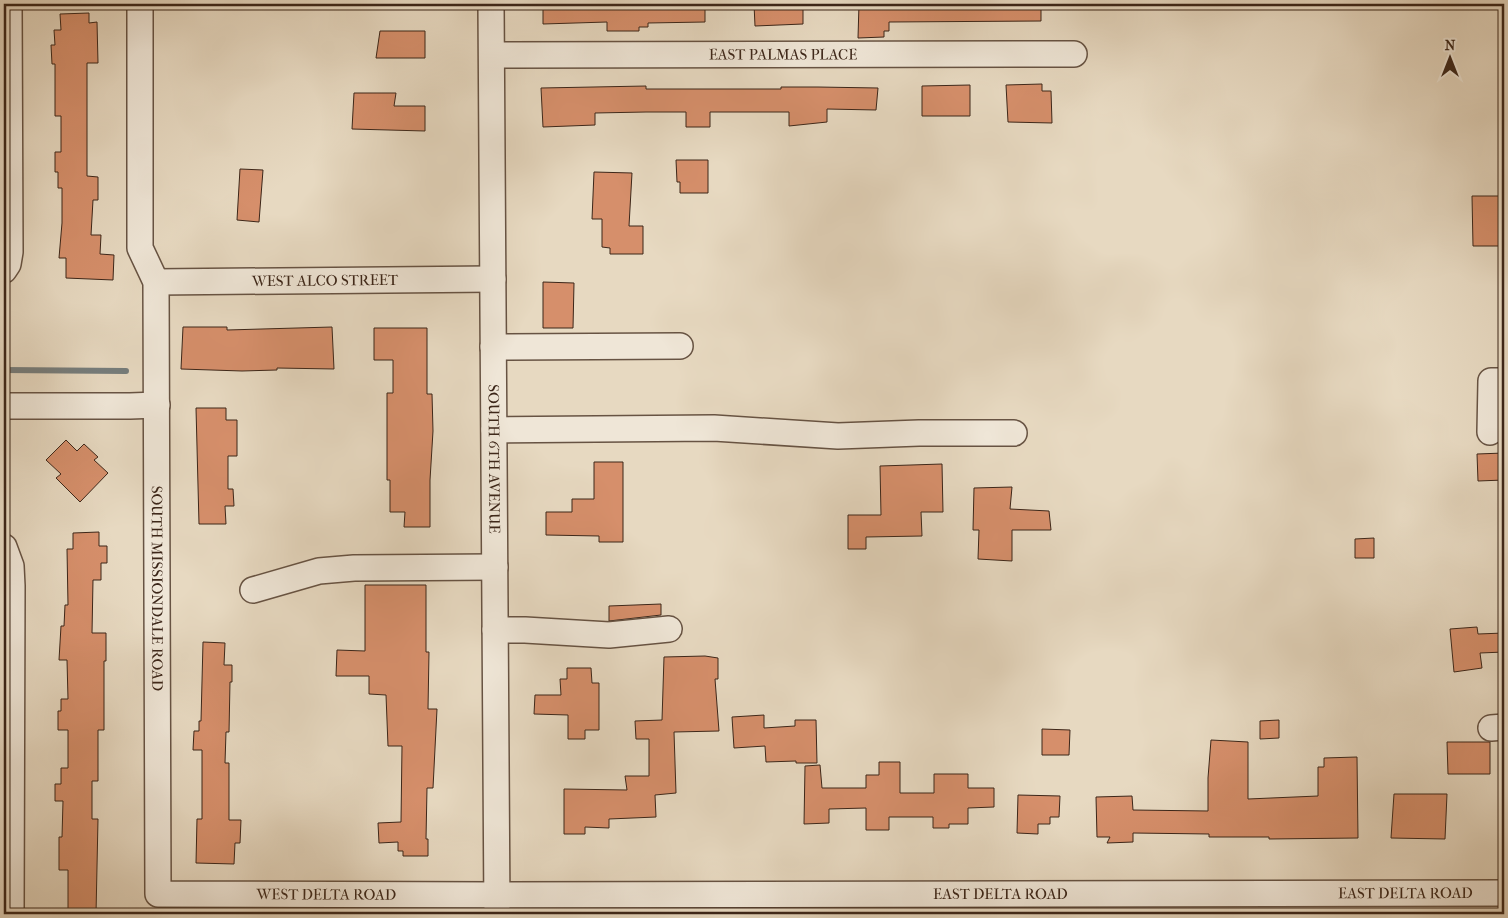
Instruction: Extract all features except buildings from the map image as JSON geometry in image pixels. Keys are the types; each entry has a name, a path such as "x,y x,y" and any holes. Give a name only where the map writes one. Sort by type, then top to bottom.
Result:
{"street":[{"path":"4,270 8,264 10,252 6,65 9,4"},
{"path":"140,4 140,248 156,282"},
{"name":"SOUTH 6TH AVENUE","path":"491,4 497,905"},
{"name":"EAST PALMAS PLACE","path":"492,55 1074,54"},
{"name":"WEST ALCO STREET","path":"156,282 493,279"},
{"name":"SOUTH MISSIONDALE ROAD","path":"156,282 158,894"},
{"path":"493,347 680,346"},
{"path":"1490,432 1491,381 1504,381"},
{"path":"4,406 130,406 157,404"},
{"path":"494,430 714,428 838,436 919,433 1014,433"},
{"path":"6,539 11,566 12,586 11,914"},
{"path":"253,590 319,571 354,568 495,567"},
{"path":"495,630 609,635 669,629"},
{"name":"EAST DELTA ROAD","path":"497,905 1504,892"},
{"name":"WEST DELTA ROAD","path":"158,894 497,905"}],"waterway":[{"path":"4,370 126,371"}]}
